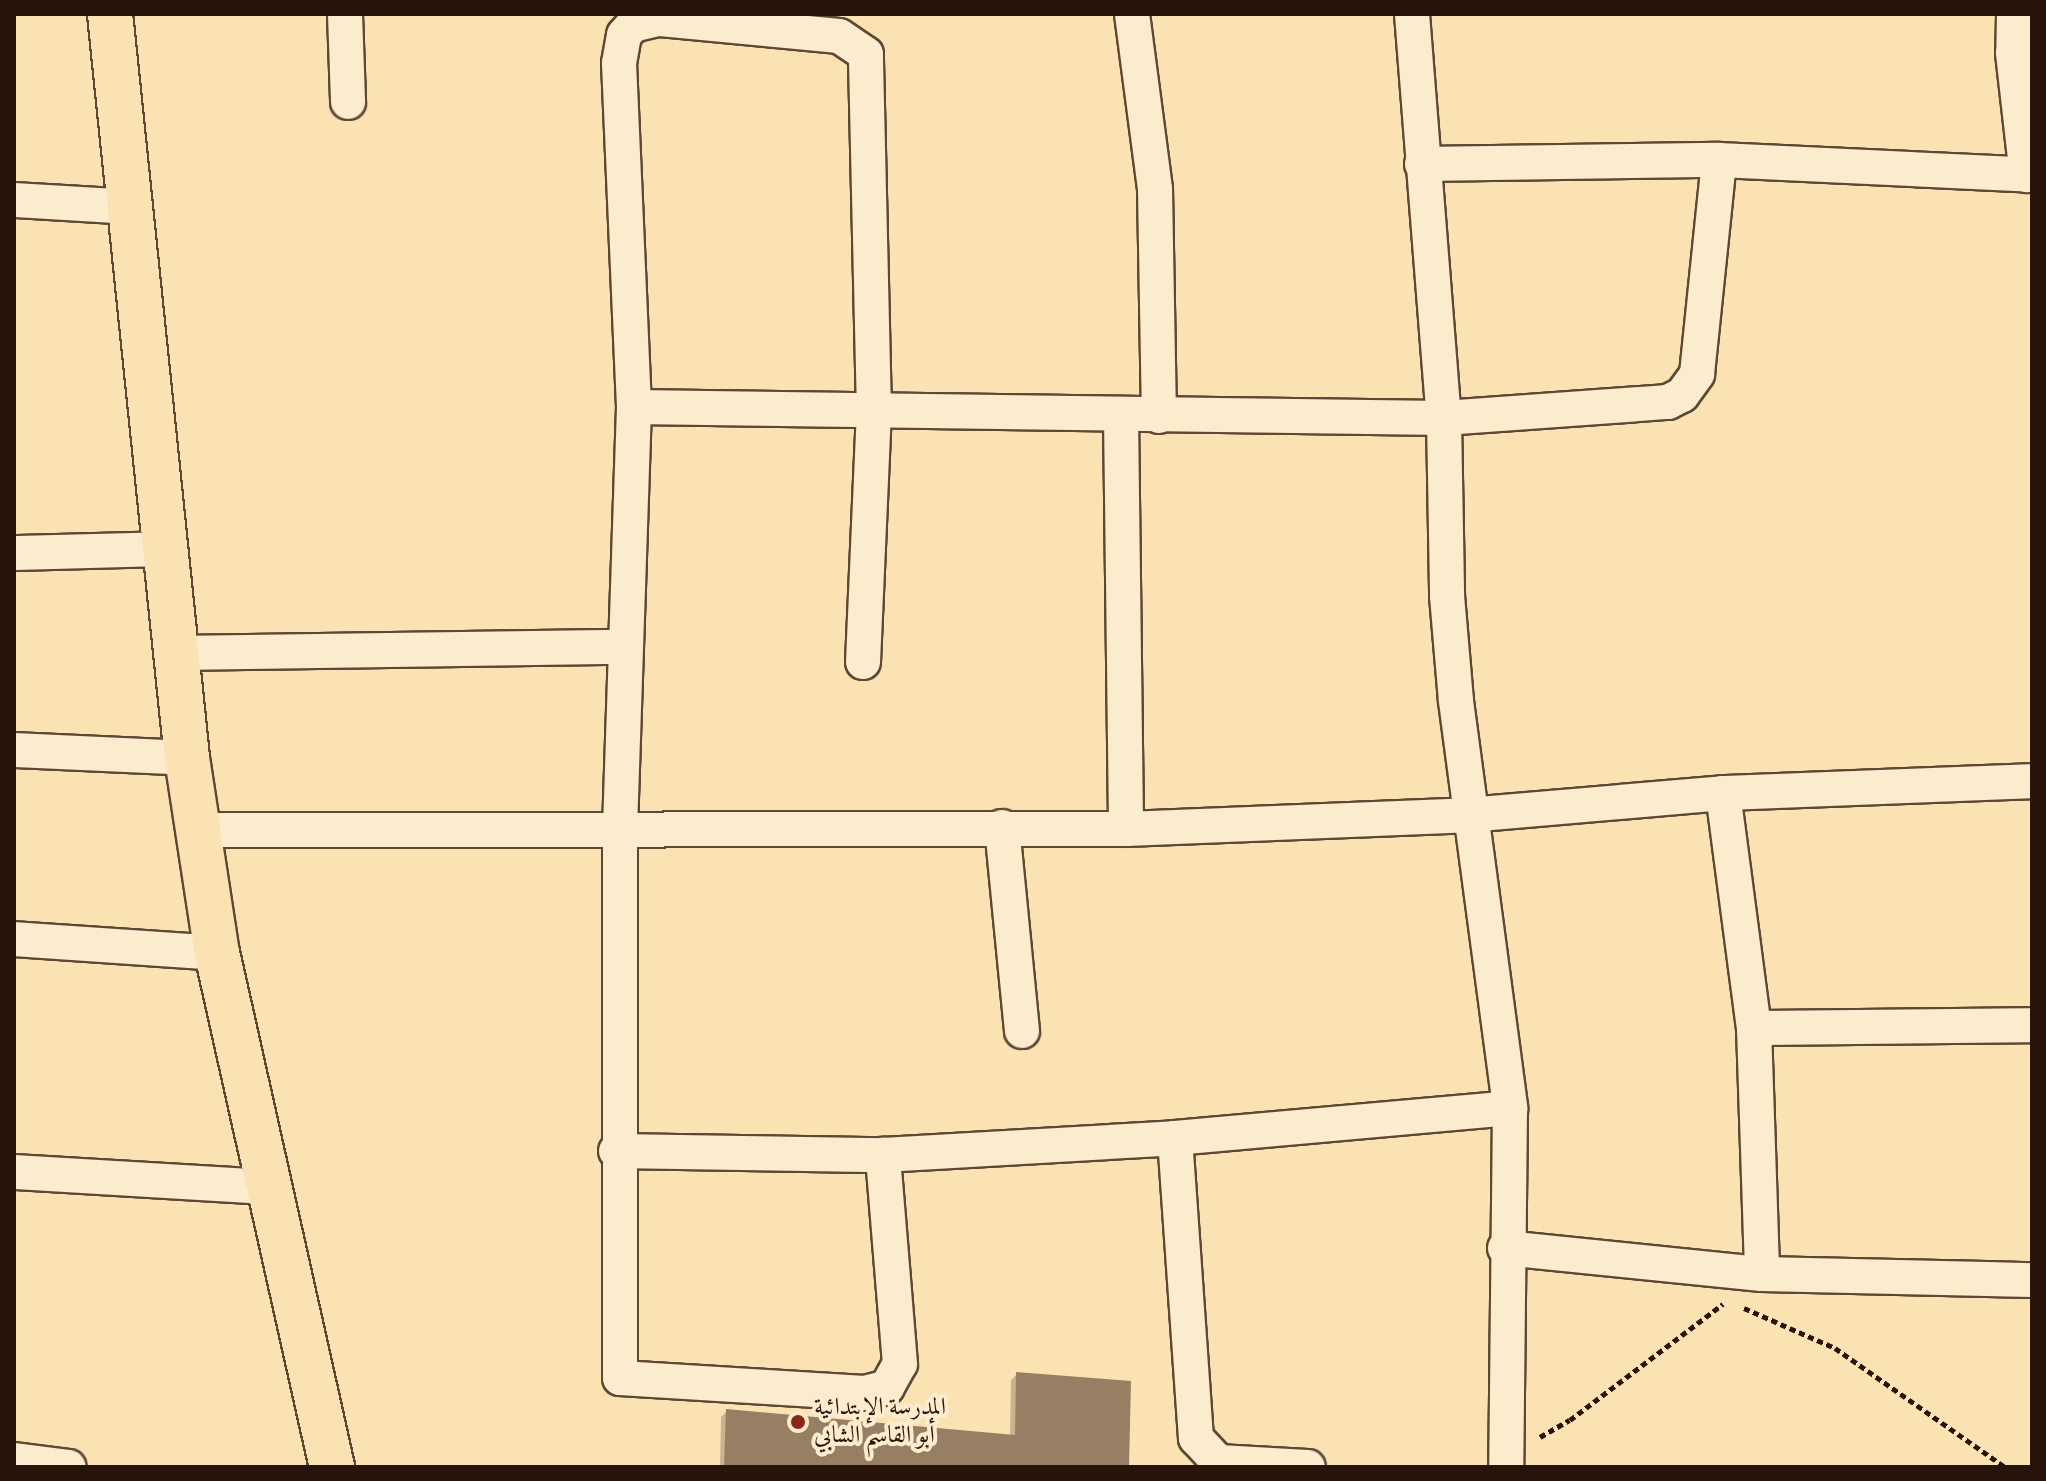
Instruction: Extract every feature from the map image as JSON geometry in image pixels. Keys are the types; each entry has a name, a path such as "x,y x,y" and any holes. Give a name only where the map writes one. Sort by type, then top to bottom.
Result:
{"highway":[{"path":"110,14 187,758 217,953 332,1467"}],"street":[{"path":"345,14 348,102"},
{"path":"1132,14 1155,189 1159,416"},
{"path":"1412,14 1444,418 1447,596 1468,815 1510,1108 1505,1248 1506,1464"},
{"path":"1422,164 1719,160 2030,175 2013,53 2014,14"},
{"path":"863,662 874,413 866,54 839,36 658,16 627,29 619,63 634,407 620,827 616,1151 620,1378 865,1393 887,1387 900,1364 883,1155"},
{"path":"634,407 874,413 1444,418 1656,403 1682,395 1697,374 1719,160"},
{"path":"14,200 132,207"},
{"path":"1121,415 1126,829"},
{"path":"14,553 164,549"},
{"path":"174,653 624,647"},
{"path":"14,750 187,758"},
{"path":"199,830 620,827 1126,829 1468,815 1723,793 2032,781"},
{"path":"1723,793 1754,1028 1762,1274"},
{"path":"1002,827 1022,1031"},
{"path":"14,939 217,953"},
{"path":"1754,1028 2032,1025"},
{"path":"616,1151 883,1155 1175,1138 1510,1108"},
{"path":"1175,1138 1196,1438 1218,1462 1308,1467"},
{"path":"14,1172 267,1187"},
{"path":"1505,1248 1762,1274 2032,1280"},
{"path":"14,1460 69,1467"}],"path":[{"path":"1506,1464 1570,1420 1762,1274"},
{"path":"1741,1307 1835,1348 2005,1467"}],"building":[{"name":"المدرسة الإبتدائية أبو القاسم الشابي","path":"1016,1372 1131,1381 1129,1467 724,1467 726,1409 1015,1435"}],"place":[{"name":"المدرسة الإبتدائية أبو القاسم الشابي","path":"798,1422"}]}
